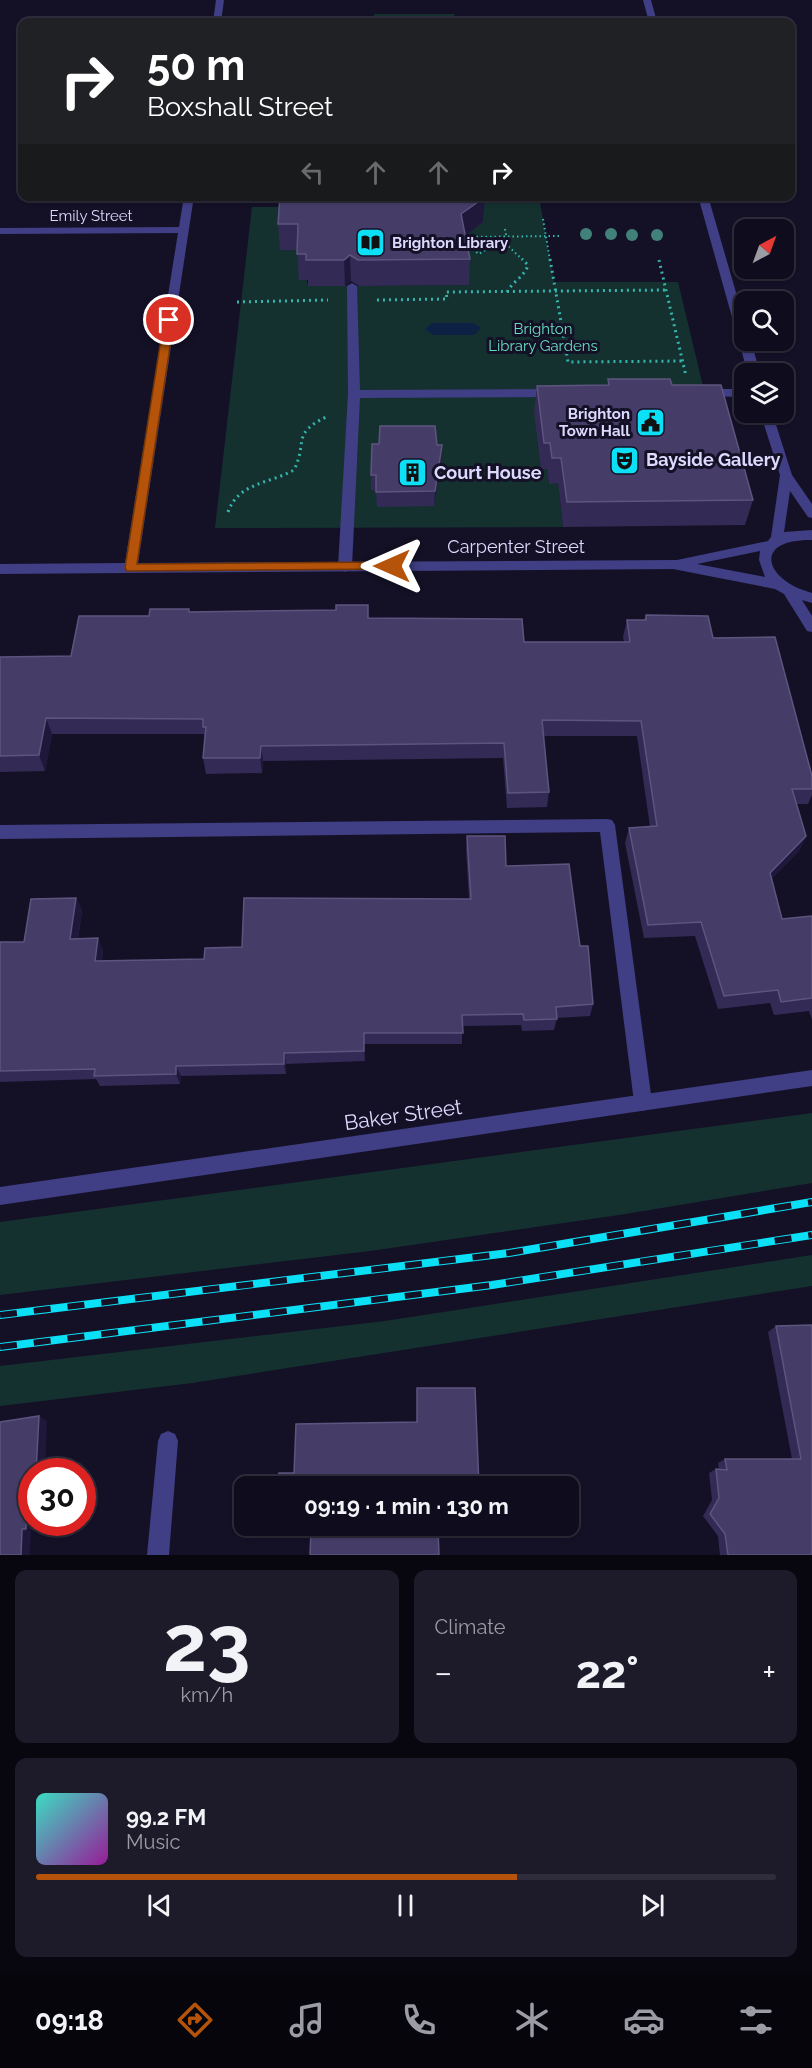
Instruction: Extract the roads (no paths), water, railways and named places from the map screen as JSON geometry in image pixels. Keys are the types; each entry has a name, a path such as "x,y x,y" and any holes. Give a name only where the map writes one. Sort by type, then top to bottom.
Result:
{"street":[{"path":"218,18 220,0"},
{"path":"647,0 652,18"},
{"path":"131,568 188,201"},
{"path":"704,201 734,305"},
{"name":"Emily Street","path":"0,231 183,230"},
{"path":"345,567 354,394 352,286"},
{"path":"354,394 570,393"},
{"path":"690,393 734,393"},
{"path":"769,423 786,475 812,514"},
{"path":"786,475 774,542 764,553 763,563 776,584 790,593 812,598"},
{"name":"Carpenter Street","path":"673,564 801,534 812,535"},
{"name":"Carpenter Street","path":"0,569 673,564 776,584"},
{"path":"790,593 812,627"},
{"path":"0,832 607,825 643,1102"},
{"name":"Baker Street","path":"0,1196 812,1078"},
{"path":"158,1555 168,1442"}],"water":[{"path":"432,323 473,323 481,328 474,335 433,335 425,329"}],"railway":[{"path":"0,1315 509,1253 812,1202"},
{"path":"0,1347 492,1285 812,1235"}],"place":[{"name":"Brighton Library","path":"371,243"},
{"name":"Brighton Town Hall","path":"651,423"},
{"name":"Bayside Gallery","path":"625,460"},
{"name":"Court House","path":"413,473"}],"park label":[{"name":"Brighton Library Gardens","path":"543,338"}]}
